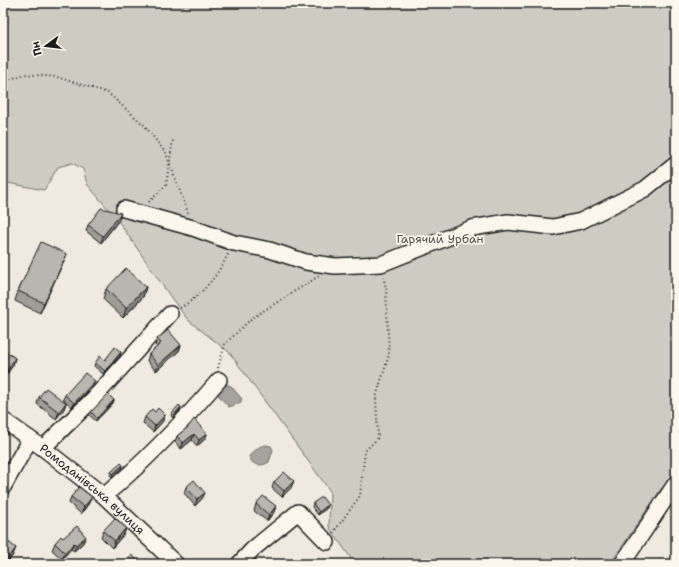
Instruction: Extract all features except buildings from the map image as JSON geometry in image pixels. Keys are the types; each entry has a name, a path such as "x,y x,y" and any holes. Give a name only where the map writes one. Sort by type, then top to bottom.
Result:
{"street":[{"path":"128,210 193,228 234,243 270,250 306,262 335,266 380,264 472,228 508,222 553,227 582,221 645,189 676,164"},
{"path":"43,448 93,399 170,314"},
{"path":"104,496 138,468 183,421 219,380"},
{"name":"Ромоданівська вулиця","path":"3,420 43,448 104,496 176,564"},
{"path":"3,487 30,439"},
{"path":"622,564 676,484"},
{"path":"239,564 253,550 298,512 327,542"}],"path":[{"path":"3,82 25,74 57,77 108,93 144,125 166,153 193,228"},
{"path":"128,210 148,203 166,185 173,140"},
{"path":"170,314 192,301 206,289 220,271 234,243"},
{"path":"327,542 360,496 365,451 378,438 376,397 389,355 386,289 380,264"},
{"path":"219,380 217,371 225,344 252,318 335,266"}],"green space":[{"name":"Гарячий Урбан","path":"3,3 676,3 676,478 661,489 610,564 355,564 329,527 330,491 229,352 188,320 119,222 87,184 83,169 72,163 58,167 44,190 3,182"}],"shaded area":[{"path":"225,384 231,386 242,399 240,403 229,407 219,396 218,392"},
{"path":"265,445 271,446 273,450 269,462 263,465 254,464 249,456 259,447"}]}
